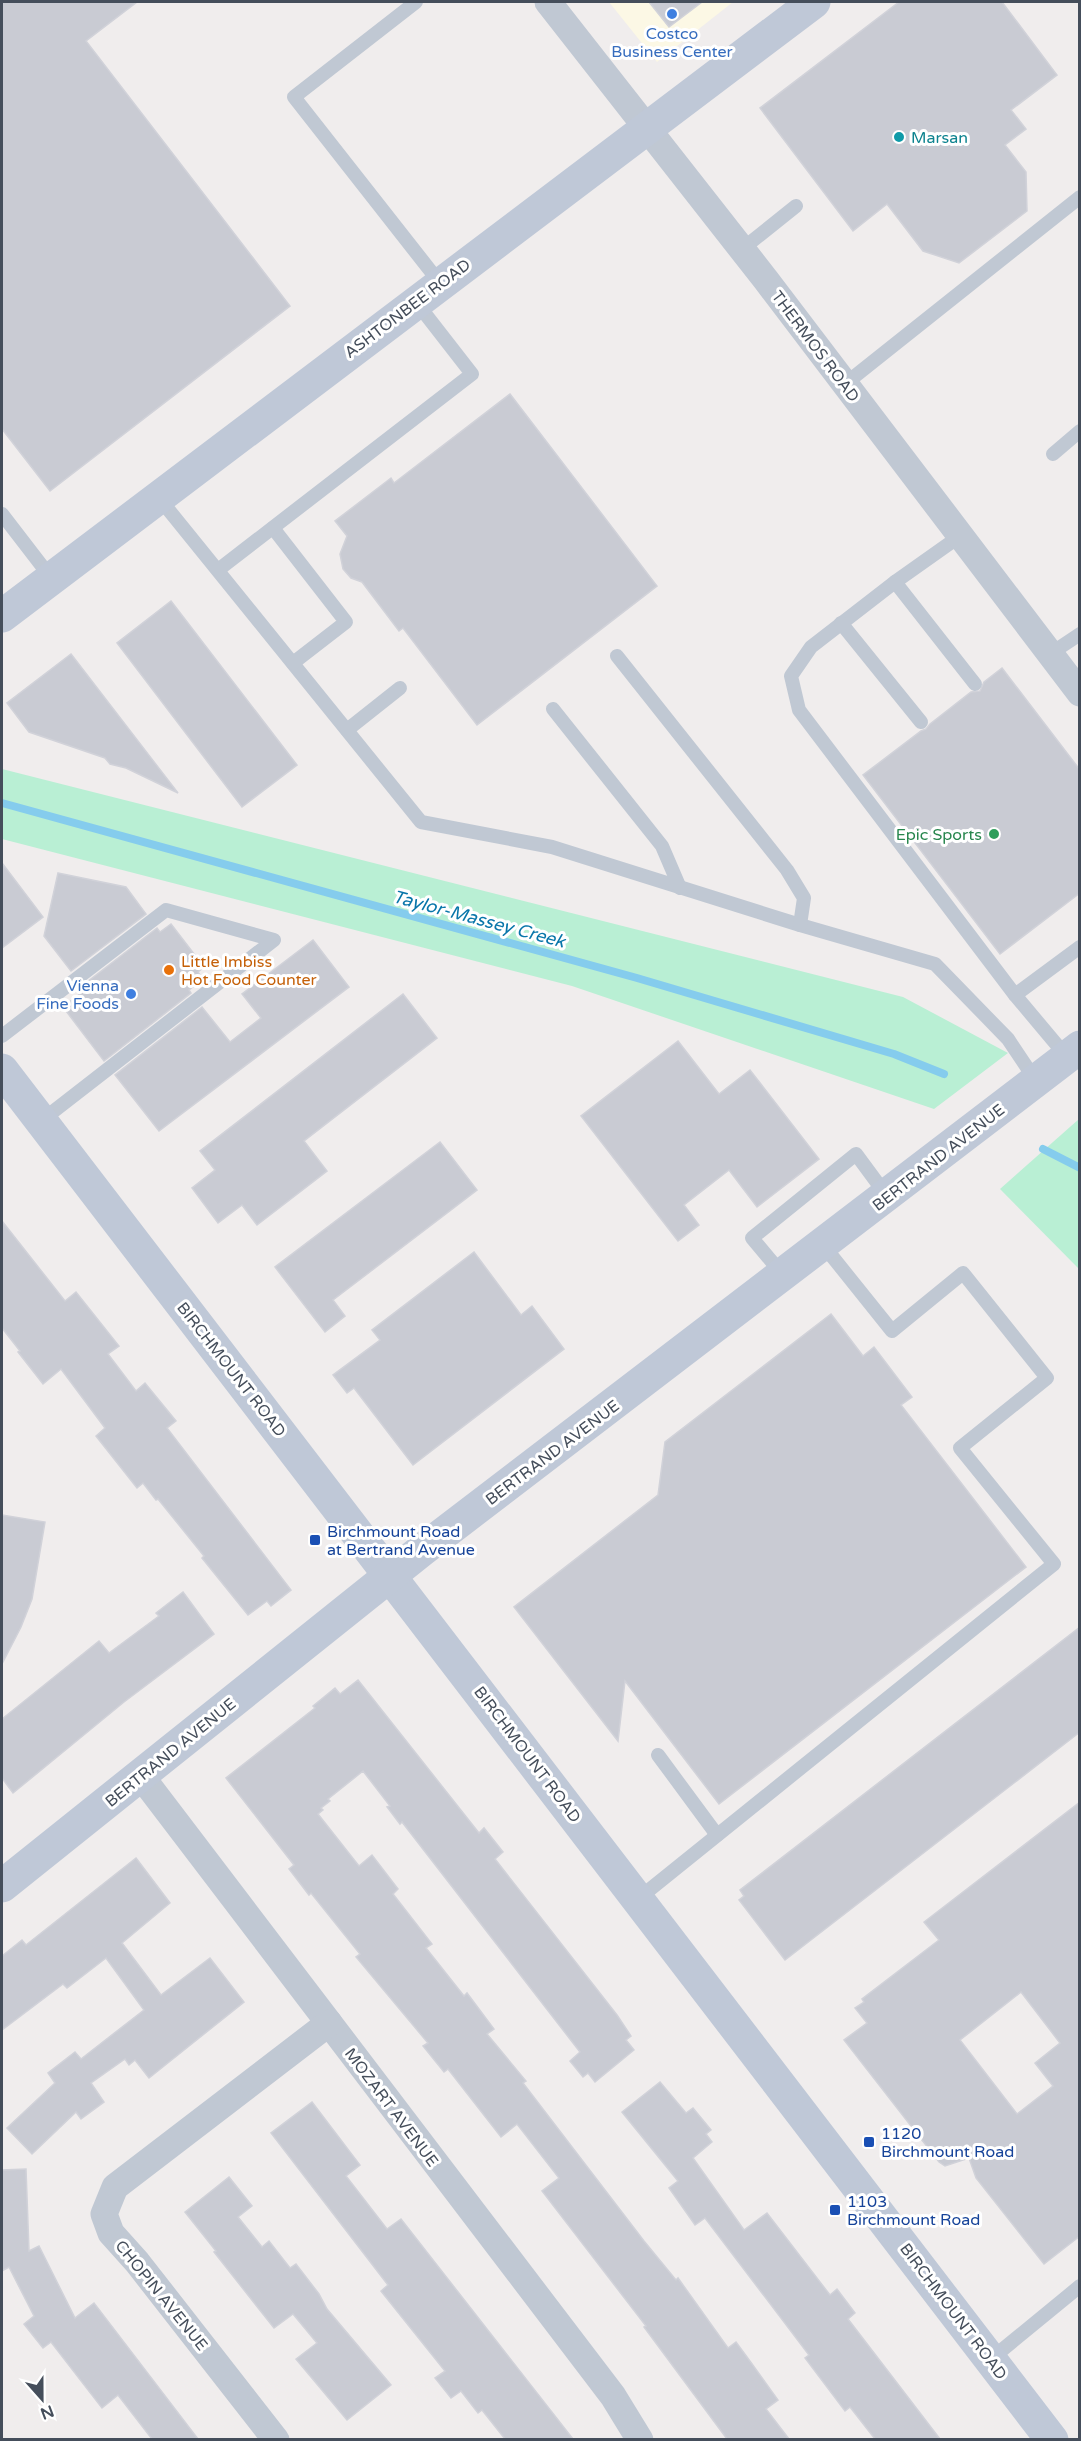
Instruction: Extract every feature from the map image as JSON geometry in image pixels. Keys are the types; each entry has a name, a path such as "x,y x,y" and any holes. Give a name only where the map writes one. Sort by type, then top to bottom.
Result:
{"street":[{"name":"THERMOS ROAD","path":"548,2 845,384 1080,693"},
{"name":"ASHTONBEE ROAD","path":"2,616 814,2"},
{"name":"BERTRAND AVENUE","path":"2,1886 390,1575 1073,1052"},
{"name":"BIRCHMOUNT ROAD","path":"2,1070 1052,2439"},
{"name":"MOZART AVENUE","path":"141,1776 613,2396 640,2439"},
{"name":"CHOPIN AVENUE","path":"276,2439 137,2262 111,2233 104,2214 115,2187 329,2023"}],"lane":[{"path":"218,570 472,374 428,292 294,97 416,2"},
{"path":"845,384 1080,197"},
{"path":"741,250 796,206"},
{"path":"1053,454 1080,431"},
{"path":"159,498 421,822 552,847 800,926 935,964 1008,1039 1036,1081"},
{"path":"2,514 52,579"},
{"path":"273,528 346,622 293,663"},
{"path":"960,536 895,582 811,647 791,676 799,710 1016,995 1073,1052"},
{"path":"895,582 975,684"},
{"path":"841,623 921,722"},
{"path":"1050,654 1080,634"},
{"path":"617,656 787,870 804,898 800,926"},
{"path":"347,730 400,688"},
{"path":"553,709 662,846 681,888"},
{"path":"2,1036 166,910 274,940 41,1121"},
{"path":"1016,995 1080,947"},
{"path":"783,1275 753,1238 856,1154 887,1196"},
{"path":"638,1899 1054,1564 960,1448 1047,1378 963,1274 892,1330 823,1245"},
{"path":"658,1755 717,1835"},
{"path":"991,2359 1080,2286"}],"shaded area":[{"path":"609,2 733,2 657,62"}],"green space":[{"path":"2,769 903,997 1008,1053 934,1109 572,986 2,839"},
{"path":"1079,1119 1079,1269 1000,1189"}],"building":[{"path":"2,2 137,2 86,41 290,306 50,491 2,429"},
{"name":"Costco Business Center","path":"649,2 702,2 669,27"},
{"name":"Marsan","path":"899,2 1002,2 1057,75 1011,110 1026,129 1005,145 1026,172 1027,211 959,263 923,251 887,204 853,231 760,108"},
{"path":"510,394 657,586 477,725 403,628 399,631 362,582 351,578 343,569 340,554 347,536 335,521 391,478 394,483"},
{"path":"171,601 297,765 242,807 117,643"},
{"path":"71,654 178,793 126,768 110,764 105,758 29,732 7,703"},
{"name":"Epic Sports","path":"1002,668 1080,770 1080,893 1000,954 863,775 926,729 971,692 980,691 984,682"},
{"path":"2,863 43,917 2,948"},
{"path":"58,873 126,887 146,914 71,971 44,936"},
{"path":"171,924 204,967 198,972 203,979 189,990 191,993 104,1061 63,1007 85,990 82,986 157,928 160,932"},
{"path":"313,940 349,987 159,1131 115,1075 202,1007 230,1042 261,1018 242,994"},
{"path":"403,994 437,1038 304,1141 327,1171 257,1225 242,1205 218,1223 192,1188 215,1170 200,1151"},
{"path":"678,1041 719,1094 750,1070 819,1159 757,1207 729,1170 684,1205 699,1225 678,1241 581,1116"},
{"path":"440,1142 477,1190 333,1300 345,1316 325,1332 275,1267"},
{"path":"2,1221 65,1301 76,1292 119,1346 108,1354 136,1391 145,1383 176,1421 167,1428 291,1590 271,1606 267,1601 248,1615 158,1499 156,1500 143,1483 137,1488 96,1436 105,1428 61,1369 43,1384 18,1352 20,1351 2,1328"},
{"path":"474,1252 521,1315 532,1306 564,1349 413,1465 354,1388 347,1393 333,1375 380,1340 372,1330"},
{"path":"831,1314 863,1356 874,1347 912,1397 901,1405 1026,1567 719,1804 625,1681 618,1741 514,1607 658,1495 665,1442"},
{"path":"2,1515 45,1522 32,1599 2,1664"},
{"path":"183,1592 214,1634 124,1702 13,1793 2,1778 2,1719 99,1641 109,1653 159,1616 156,1613"},
{"path":"1080,1627 1080,1732 785,1960 739,1900 744,1896 740,1890"},
{"path":"358,1680 479,1833 484,1828 503,1852 495,1859 617,2015 631,2036 626,2040 634,2050 595,2082 588,2073 583,2077 570,2061 580,2052 402,1822 400,1824 387,1807 390,1806 363,1771 328,1799 330,1801 321,1808 323,1810 318,1814 359,1866 372,1855 398,1889 393,1894 432,1944 426,1948 464,1996 467,1993 494,2029 487,2034 526,2081 523,2083 644,2241 676,2280 678,2278 728,2348 736,2342 778,2400 766,2409 789,2439 727,2439 644,2327 646,2326 542,2191 559,2178 517,2124 501,2137 448,2069 444,2072 423,2046 428,2043 356,1957 360,1954 289,1869 294,1865 226,1778 315,1708 313,1706 335,1688 340,1694"},
{"path":"1080,1802 1080,2236 1044,2264 976,2178 969,2158 945,2166 939,2162 844,2040 867,2023 855,2008 864,2002 862,1999 939,1940 924,1922","holes":["1021,1992 1060,2043 1035,2063 1053,2086 1017,2114 960,2040"]},
{"path":"136,1858 170,1903 122,1943 161,1995 210,1958 244,2002 149,2078 135,2060 129,2065 125,2059 91,2083 104,2102 81,2119 76,2112 32,2154 7,2128 55,2083 48,2073 75,2052 81,2059 144,2010 106,1958 67,1988 63,1984 2,2030 2,1956 22,1940 26,1945"},
{"path":"660,2082 686,2113 693,2108 711,2130 706,2134 712,2142 693,2158 744,2230 767,2213 830,2295 837,2289 855,2313 848,2319 940,2439 875,2439 850,2407 845,2411 805,2358 809,2355 705,2218 695,2225 669,2188 678,2181 622,2112"},
{"path":"312,2102 360,2165 346,2176 387,2229 401,2219 573,2439 505,2439 482,2410 478,2413 461,2391 451,2398 435,2378 445,2371 381,2291 388,2285 271,2133"},
{"path":"26,2169 29,2251 39,2246 75,2318 94,2303 198,2439 152,2439 118,2395 102,2408 51,2342 43,2348 24,2324 34,2316 9,2267 2,2271 2,2170"},
{"path":"229,2177 252,2206 238,2217 262,2247 269,2241 290,2268 296,2264 319,2294 327,2309 391,2385 347,2420 296,2359 317,2343 293,2314 274,2328 185,2212"}],"waterway":[{"name":"Taylor-Massey Creek","path":"2,803 637,978 894,1054 944,1074"},
{"name":"Taylor-Massey Creek","path":"1043,1149 1080,1168"}],"place":[{"name":"Costco Business Center","path":"672,14"},
{"name":"Marsan","path":"899,137"},
{"name":"Epic Sports","path":"994,834"},
{"name":"Little Imbiss Hot Food Counter","path":"169,970"},
{"name":"Vienna Fine Foods","path":"131,994"},
{"name":"Birchmount Road at Bertrand Avenue","path":"315,1540"},
{"name":"1120 Birchmount Road","path":"869,2142"},
{"name":"1103 Birchmount Road","path":"835,2210"}]}
